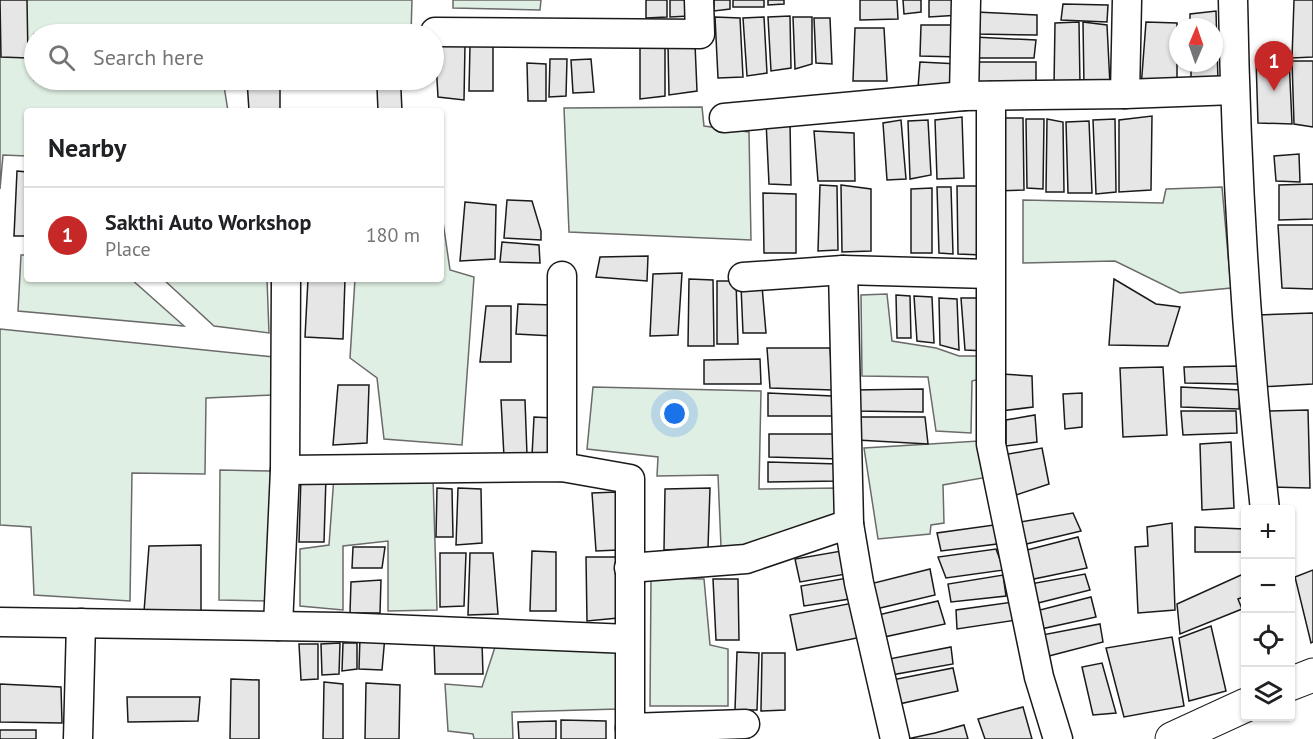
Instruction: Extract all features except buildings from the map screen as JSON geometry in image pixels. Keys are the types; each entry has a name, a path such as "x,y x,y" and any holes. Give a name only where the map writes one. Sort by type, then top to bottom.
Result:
{"main road":[{"path":"1295,682 1313,675"},
{"path":"1172,739 1241,707"}],"street":[{"path":"444,32 700,34 699,0"},
{"path":"966,0 977,96 990,274 991,444 1039,677 1058,739"},
{"path":"1125,94 1127,0"},
{"path":"1233,0 1235,90 1254,410 1264,505"},
{"path":"724,118 977,96 1235,90"},
{"path":"743,277 843,270 990,274"},
{"path":"843,270 849,525 859,583 895,739"},
{"path":"562,276 562,467"},
{"path":"278,626 285,470 286,282"},
{"path":"285,470 562,467 630,479 630,733 745,724"},
{"path":"629,568 746,559 849,525"},
{"path":"0,621 278,626 629,639"},
{"path":"78,739 81,623"}],"green space":[{"path":"0,0 412,0 411,24 24,24 24,90 225,90 228,108 24,108 24,156 3,155 0,189"},
{"path":"453,0 541,0 540,10 453,8"},
{"path":"702,107 704,126 749,132 751,240 569,232 564,108"},
{"path":"1222,187 1231,288 1180,293 1115,261 1023,263 1023,200 1163,203 1166,189"},
{"path":"444,229 450,270 474,277 462,445 384,439 377,378 350,358 355,282 444,282"},
{"path":"21,255 24,255 24,282 134,282 184,326 18,311"},
{"path":"166,282 267,282 269,333 214,326"},
{"path":"887,294 892,341 936,348 959,356 983,356 983,378 972,381 971,433 936,431 928,377 862,376 861,295"},
{"path":"0,329 274,357 273,395 206,398 205,474 132,473 130,601 34,595 31,527 0,525"},
{"path":"593,387 761,391 759,489 838,488 839,520 761,543 721,547 718,475 657,476 658,457 587,449"},
{"path":"979,441 988,477 943,485 944,523 931,525 930,534 878,539 864,448"},
{"path":"220,470 274,471 271,601 219,600"},
{"path":"334,476 433,477 437,610 388,611 388,541 343,546 343,610 300,606 300,549 329,545"},
{"path":"651,578 704,579 710,645 728,649 728,706 650,706"},
{"path":"496,644 618,645 618,709 512,712 513,739 474,739 473,734 448,731 445,684 482,687"}],"place":[{"name":"Sakthi Auto Workshop","path":"1274,91"}]}
